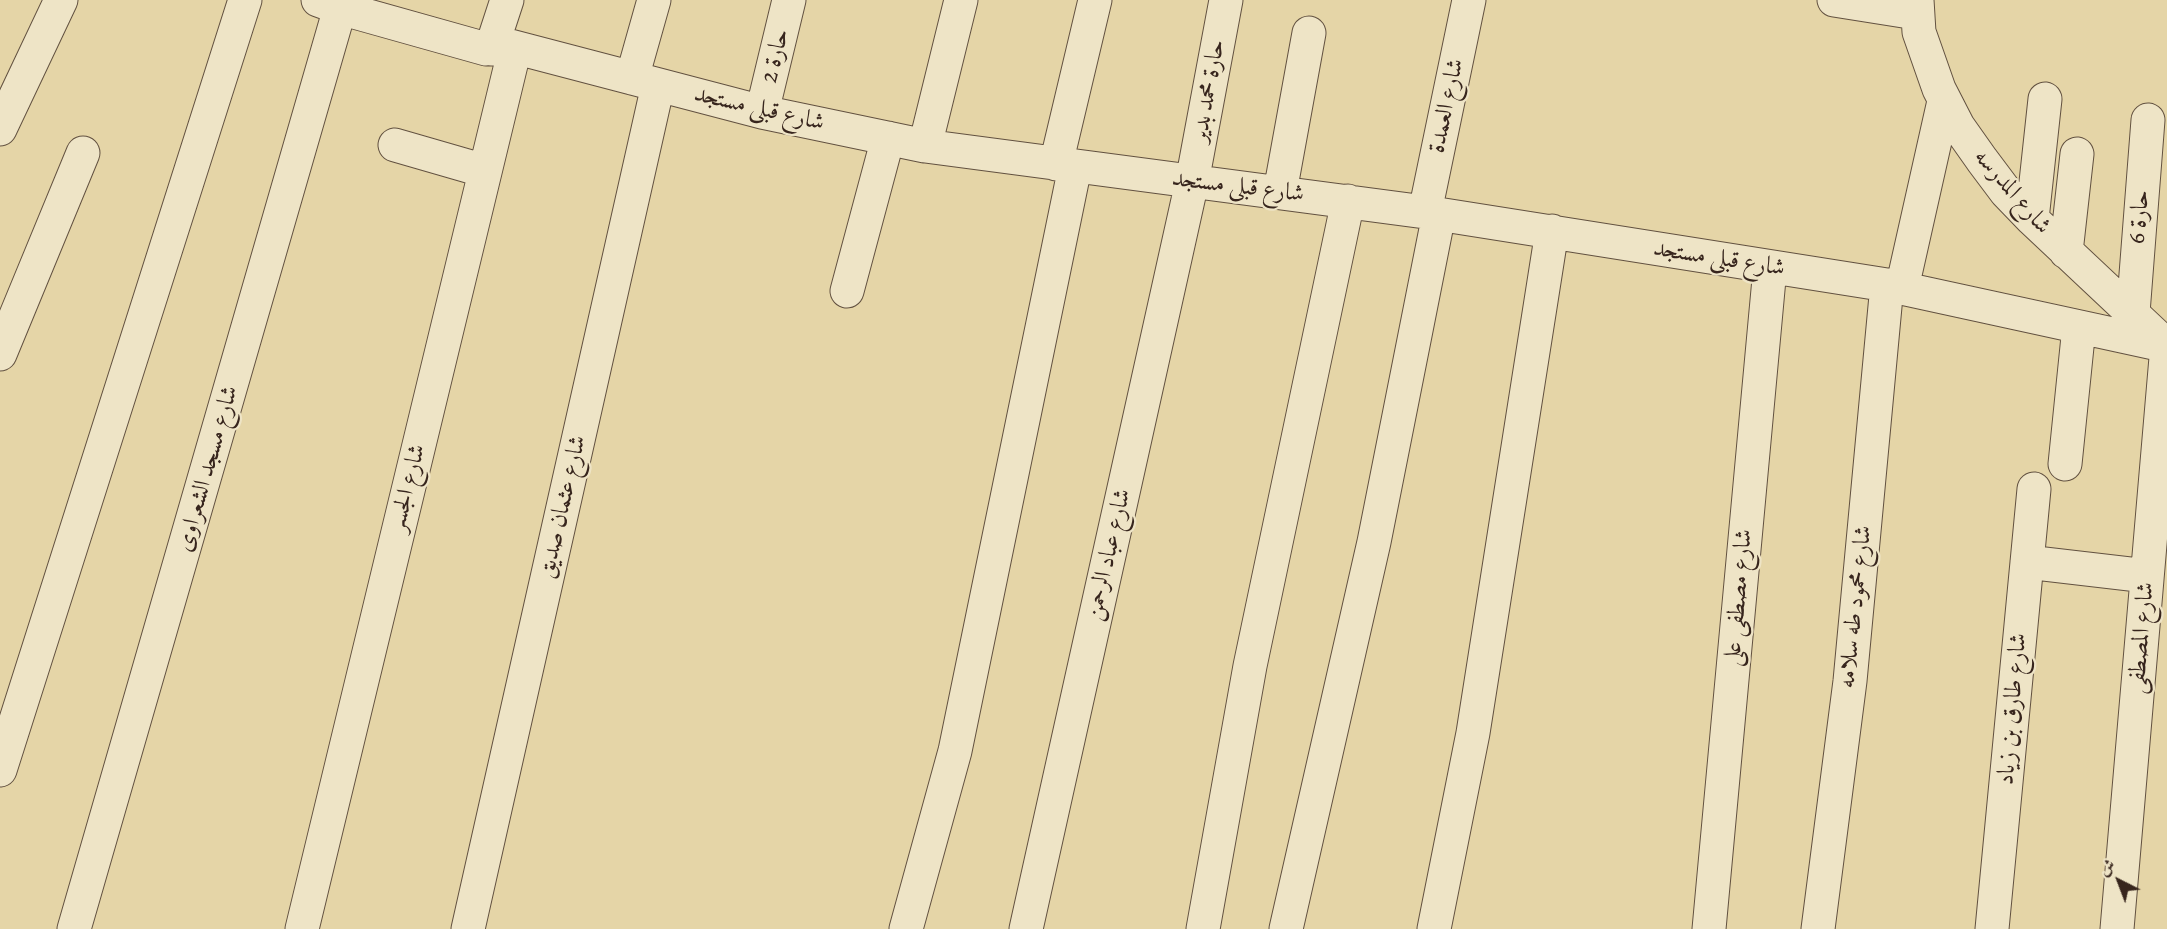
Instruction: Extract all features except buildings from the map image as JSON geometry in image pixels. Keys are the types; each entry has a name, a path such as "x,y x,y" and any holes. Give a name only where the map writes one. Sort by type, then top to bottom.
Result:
{"street":[{"path":"0,129 61,0"},
{"path":"0,770 245,0"},
{"name":"شارع الجسر","path":"302,929 485,171 503,48 507,0"},
{"name":"شارع عثمان صديق","path":"468,929 645,81 654,0"},
{"name":"حارة 2","path":"762,112 789,0"},
{"path":"925,146 961,0"},
{"path":"906,929 956,751 1095,0"},
{"name":"حارة محمد بدير","path":"1192,182 1226,0"},
{"name":"شارع العمدة","path":"1286,929 1374,542 1469,0"},
{"path":"1834,0 1917,7"},
{"name":"شارع قبلى مستجد","path":"329,4 486,49 503,48 645,81 762,112 925,146 1348,201 1552,231 1895,287 2167,346"},
{"name":"شارع مسجد الشعراوى","path":"74,929 329,4"},
{"name":"شارع المدرسه","path":"1917,7 1919,32 1925,53 1944,101 1982,160 2006,192 2032,219 2167,346"},
{"path":"1280,192 1309,33"},
{"path":"2032,219 2045,99"},
{"name":"شارع محمود طه سلامه","path":"1818,929 1850,681 1895,287 1944,101"},
{"name":"حارة 6","path":"2133,314 2148,120"},
{"path":"846,291 888,138"},
{"path":"395,145 485,171"},
{"path":"0,354 83,153"},
{"path":"2066,252 2077,154"},
{"name":"شارع عباد الرحمن","path":"1026,929 1192,182"},
{"path":"1203,929 1250,666 1348,201"},
{"path":"1434,929 1473,733 1552,231"},
{"name":"شارع مصطفى على","path":"1708,929 1770,268"},
{"path":"2065,464 2079,327"},
{"name":"شارع المصطفى","path":"2117,929 2167,346"},
{"name":"شارع طارق بن زياد","path":"1992,929 2034,489"},
{"path":"2027,562 2147,576"}]}
